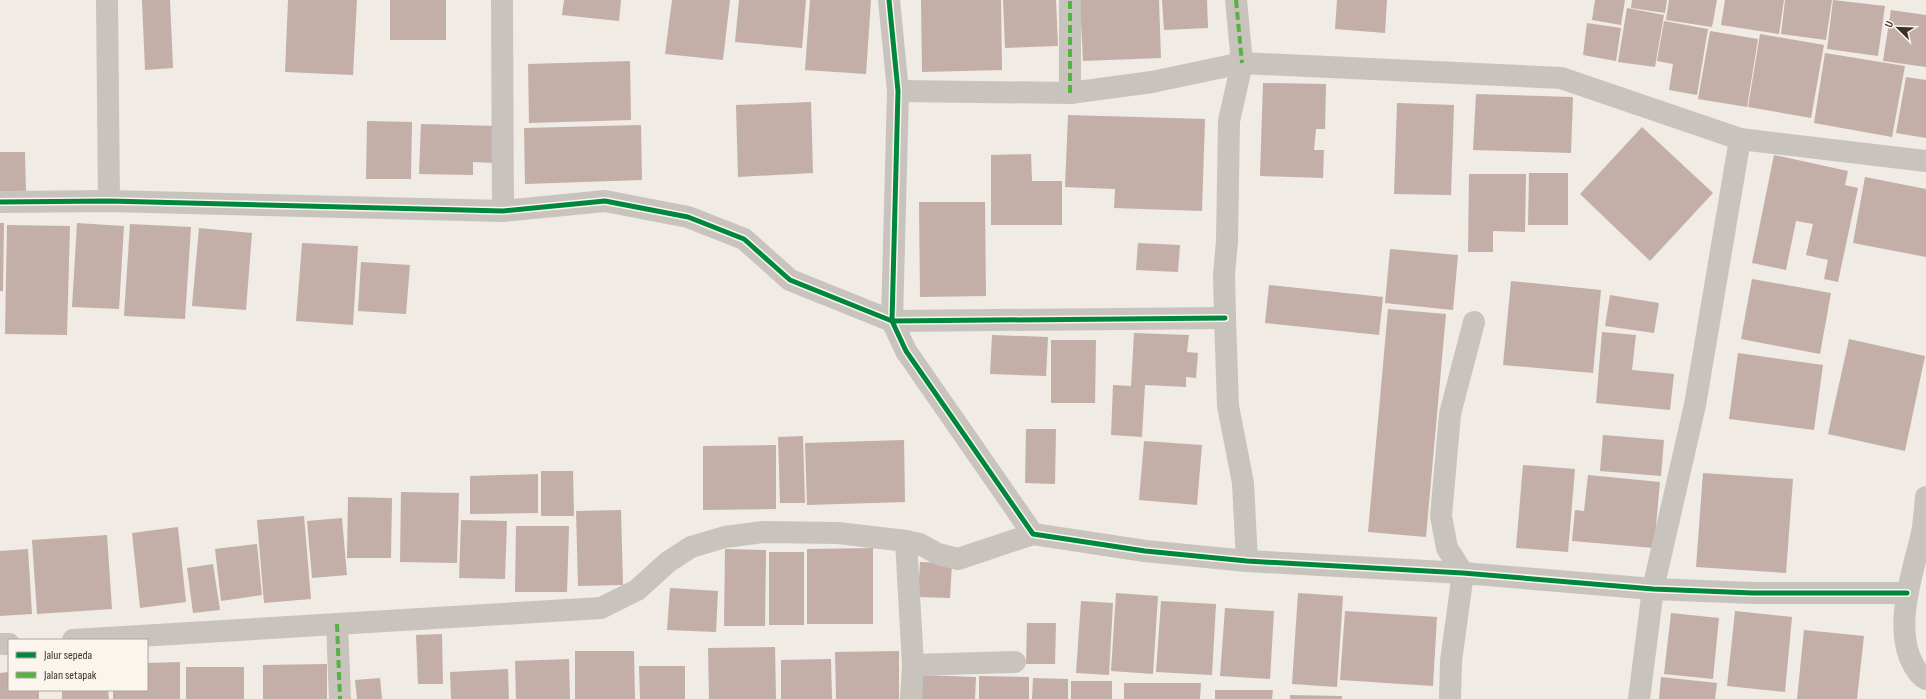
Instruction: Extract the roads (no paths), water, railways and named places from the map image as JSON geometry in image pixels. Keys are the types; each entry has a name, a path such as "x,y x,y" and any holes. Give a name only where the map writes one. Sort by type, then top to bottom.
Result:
{"street":[{"path":"107,0 108,201"},
{"path":"502,0 502,211"},
{"path":"889,0 898,91 892,321 906,351 1033,534"},
{"path":"1070,0 1070,93"},
{"path":"1236,0 1242,63 1229,121 1227,241 1224,274 1228,406 1243,483 1247,561"},
{"path":"898,91 1070,93 1152,82 1242,63 1561,78 1740,139 1926,161"},
{"path":"1639,699 1653,589 1695,405 1740,139"},
{"path":"0,202 108,201 502,211 605,201 688,217 744,238 790,280 892,321 1225,318"},
{"path":"1450,699 1452,662 1463,573 1447,548 1441,516 1450,414 1474,322"},
{"path":"1926,497 1922,532 1907,592 1905,640 1911,660 1921,677 1926,679"},
{"path":"90,639 601,608 637,590 668,562 691,547 725,537 763,532 838,533 906,541 920,544 938,554 958,559 1033,534 1146,551 1247,561 1463,573 1653,589 1753,593 1907,592"},
{"path":"906,541 912,665 911,699"},
{"path":"337,624 340,699"},
{"path":"912,665 1015,662"}]}
